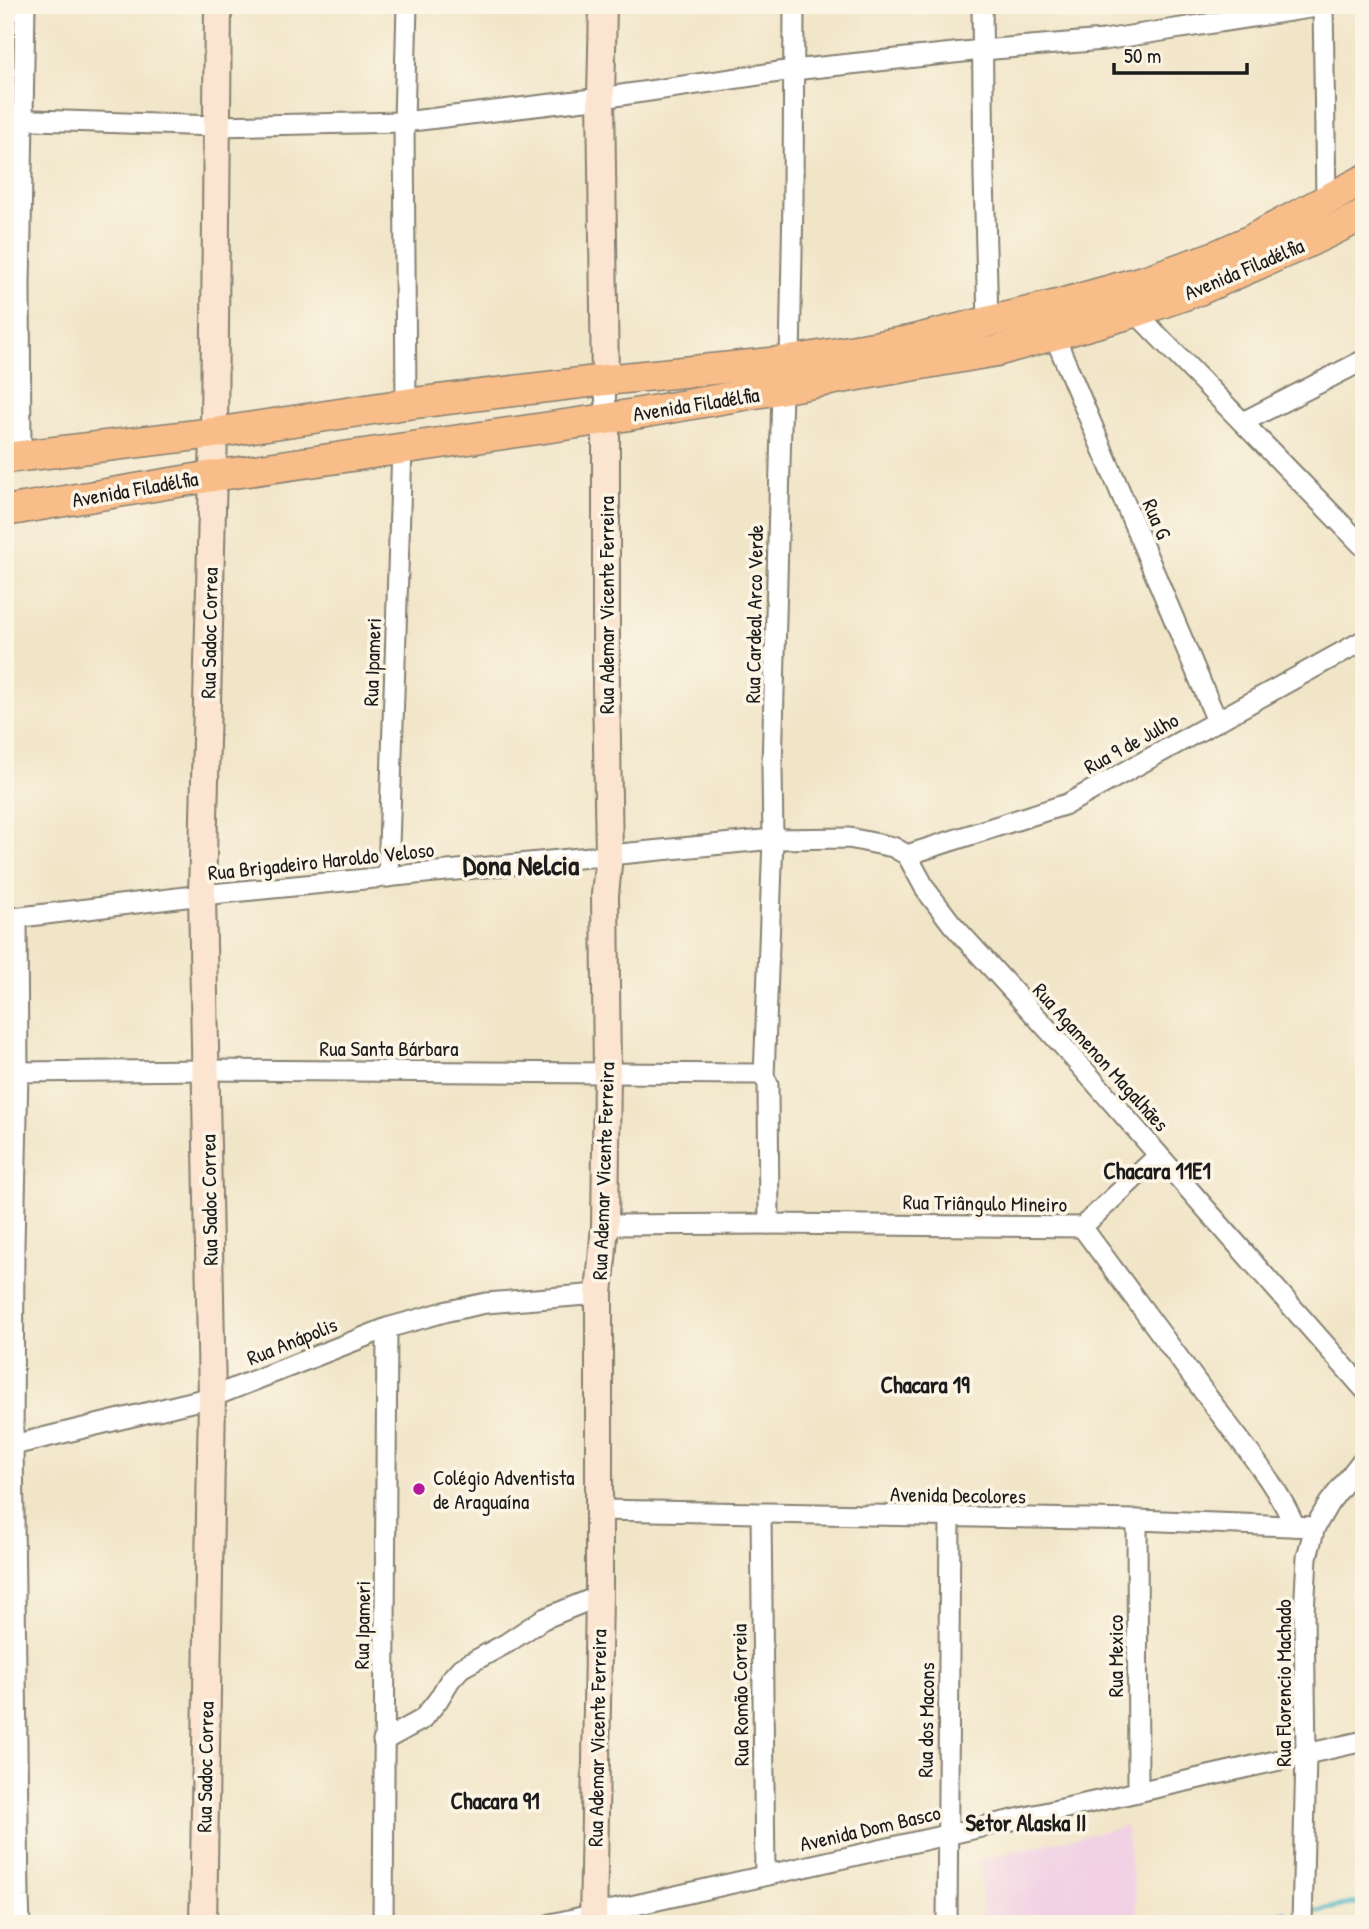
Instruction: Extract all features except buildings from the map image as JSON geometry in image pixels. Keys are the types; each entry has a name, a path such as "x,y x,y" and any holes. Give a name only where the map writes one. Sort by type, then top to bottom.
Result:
{"main road":[{"name":"Avenida Filadélfia","path":"5,511 213,475 606,419 786,376 909,341 1122,287 1213,257 1364,180"},
{"name":"Avenida Filadélfia","path":"13,456 214,433 407,404 605,380 786,376 996,351 1135,312 1199,290 1364,215"}],"street":[{"path":"13,456 20,285 14,119 25,5"},
{"name":"Rua Sadoc Correa","path":"203,1924 212,1397 202,895 214,433 218,5"},
{"path":"407,5 404,122 407,404"},
{"path":"603,5 601,98 606,419"},
{"name":"Rua Cardeal Arco Verde","path":"766,1080 774,839 772,768 793,198 794,5"},
{"path":"982,5 988,321"},
{"path":"14,119 216,126 404,122 601,98 793,70 1104,40 1323,6 1326,199"},
{"path":"1135,312 1364,547"},
{"name":"Rua G","path":"1055,335 1217,721"},
{"path":"1243,422 1364,360"},
{"name":"Rua Ademar Vicente Ferreira","path":"593,1919 600,1510 599,1294 605,1225 606,895 610,855 606,687 606,419"},
{"name":"Rua Ipameri","path":"388,877 402,448"},
{"name":"Rua 9 de Julho","path":"900,851 1068,804 1364,640"},
{"name":"Rua Brigadeiro Haroldo Veloso","path":"11,918 202,895 774,839 849,838 900,851"},
{"name":"Rua Agamenon Magalhães","path":"900,851 951,924 1063,1046 1364,1389"},
{"path":"11,918 10,1652 20,1924"},
{"name":"Rua Santa Bárbara","path":"12,1074 206,1070 758,1074 766,1080"},
{"path":"766,1080 769,1224"},
{"path":"1082,1227 1158,1156"},
{"name":"Rua Triângulo Mineiro","path":"605,1225 1082,1227 1267,1475 1284,1502 1294,1526"},
{"name":"Rua Anápolis","path":"9,1446 212,1397 387,1328 448,1311 486,1303 599,1294"},
{"name":"Rua Ipameri","path":"383,1924 387,1328"},
{"name":"Rua Florencio Machado","path":"1302,1924 1306,1754 1304,1613 1307,1557 1315,1527 1329,1503 1364,1458"},
{"name":"Avenida Decolores","path":"600,1510 1137,1520 1315,1527"},
{"name":"Rua Romão Correia","path":"761,1514 765,1875"},
{"name":"Rua dos Macons","path":"947,1924 950,1517"},
{"name":"Rua Mexico","path":"1137,1520 1138,1792"},
{"path":"383,1741 422,1719 461,1668 507,1643 542,1619 599,1596"},
{"name":"Avenida Dom Basco","path":"551,1924 593,1919 765,1875 1364,1741"}],"shaded area":[{"path":"1126,1826 1138,1917 1098,1924 983,1924 979,1859"}],"waterway":[{"path":"1318,1911 1364,1901"},
{"path":"1224,1924 1286,1913"}],"place":[{"name":"Colégio Adventista de Araguaína","path":"419,1489"}],"district":[{"name":"Dona Nelcia","path":"521,865"},
{"name":"Chacara 11E1","path":"1157,1170"},
{"name":"Chacara 19","path":"925,1384"},
{"name":"Chacara 91","path":"495,1800"},
{"name":"Setor Alaska II","path":"1026,1822"}]}
